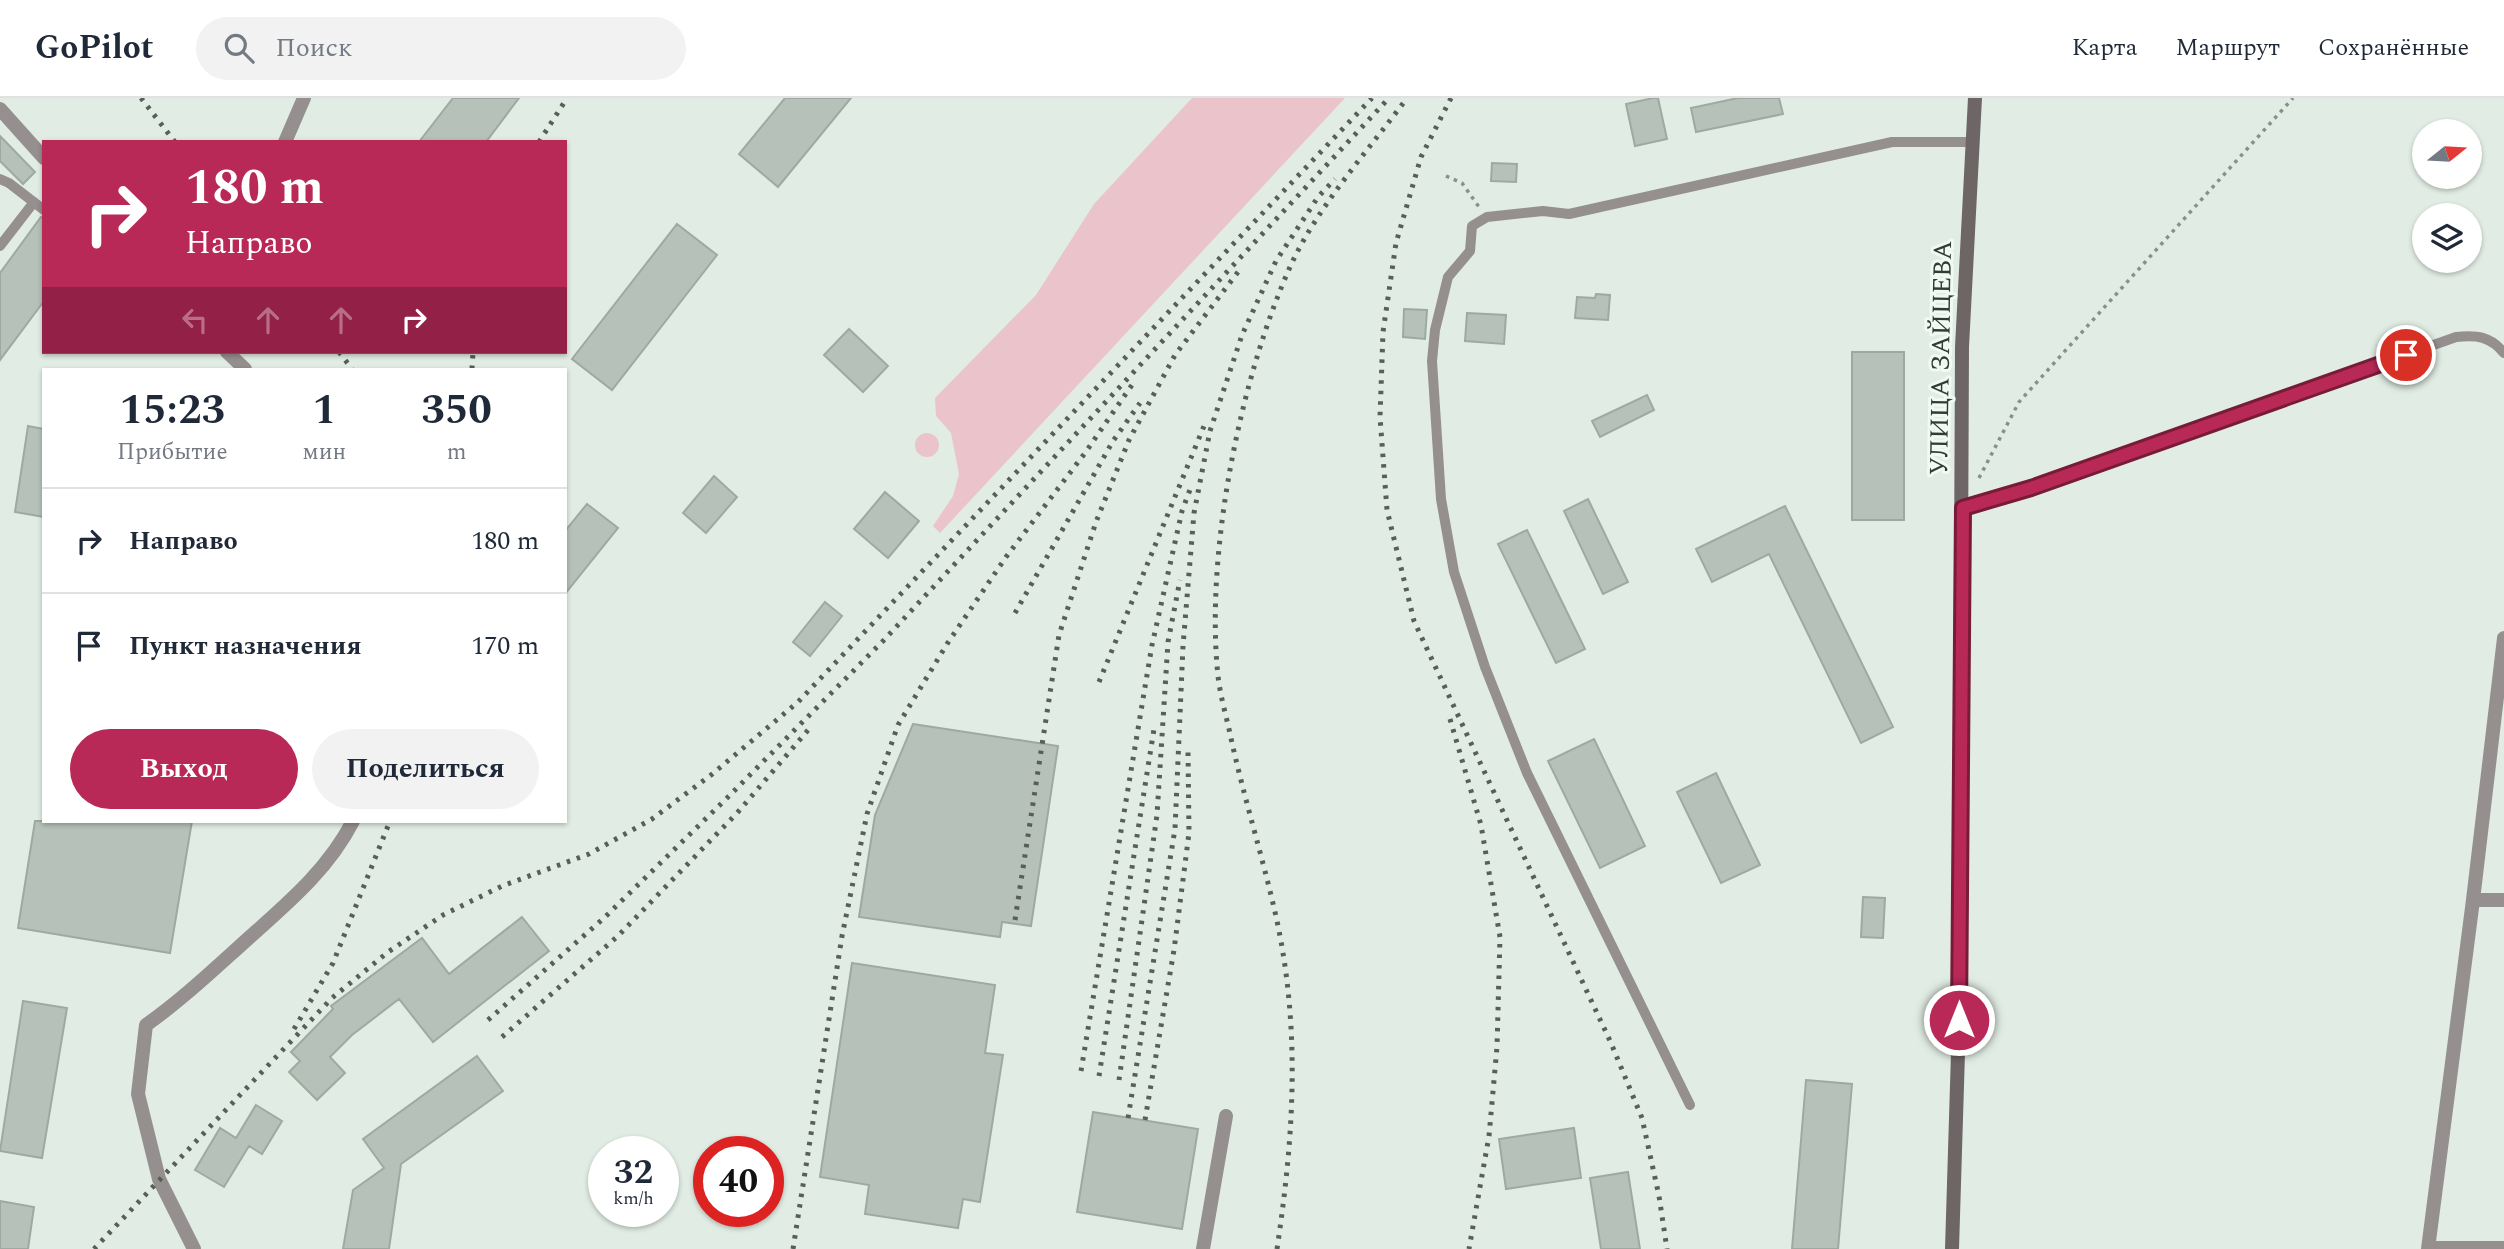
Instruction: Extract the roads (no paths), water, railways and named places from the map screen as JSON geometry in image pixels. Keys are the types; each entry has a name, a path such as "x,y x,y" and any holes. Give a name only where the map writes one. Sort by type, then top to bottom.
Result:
{"street":[{"path":"286,140 304,98"},
{"name":"УЛИЦА ЗАЙЦЕВА","path":"1952,1249 1959,1020 1962,348 1975,98"},
{"path":"0,109 42,156"},
{"path":"229,354 244,368"},
{"path":"2504,638 2428,1249 2504,1248"},
{"path":"194,1249 159,1179 138,1094 146,1025 173,1006 299,892 338,848 352,823"},
{"path":"2473,900 2504,900"},
{"path":"1203,1249 1226,1116"}],"lane":[{"path":"1689,1105 1527,773 1485,667 1454,572 1441,499 1432,361 1448,277 1470,251 1472,226 1487,217 1543,211 1569,214 1892,142 1973,142"},
{"path":"0,179 42,208"},
{"path":"0,246 34,202"},
{"path":"1963,508 2031,488 2456,337 2475,335 2494,341 2504,353"}],"railway":[{"path":"141,98 173,140"},
{"path":"540,140 567,98"},
{"path":"94,1249 332,998 388,952 443,915 502,886 589,854 652,819 711,775 798,702 1372,98"},
{"path":"488,1020 604,918 883,641 1389,98"},
{"path":"1277,1249 1291,1122 1292,1039 1289,997 1275,912 1219,683 1215,628 1222,523 1242,413 1272,312 1290,267 1329,201 1407,98"},
{"path":"1451,98 1421,157 1396,243 1383,332 1380,417 1387,510 1414,621 1611,1043 1642,1118 1667,1249"},
{"path":"1128,1118 1175,829 1183,646 1194,513 1210,431 1242,335 1276,261 1318,197 1335,179"},
{"path":"1015,920 1059,635 1096,522 1129,440 1175,355 1238,272"},
{"path":"341,354 351,368"},
{"path":"472,368 473,354"},
{"path":"793,1249 842,936 867,814 898,725 947,644 1006,557 1085,453 1134,382"},
{"path":"1015,613 1113,441 1140,403"},
{"path":"1099,682 1204,426"},
{"path":"1081,1071 1152,645 1182,511 1191,487"},
{"path":"1119,1080 1157,815 1168,642 1180,580"},
{"path":"1450,719 1481,825 1500,937 1497,1047 1489,1136 1469,1249"},
{"path":"502,1037 618,936 738,812 809,729"},
{"path":"1099,1076 1154,729"},
{"path":"1145,1120 1174,950 1189,833 1188,751"},
{"path":"294,1029 333,963 389,823"}]}
